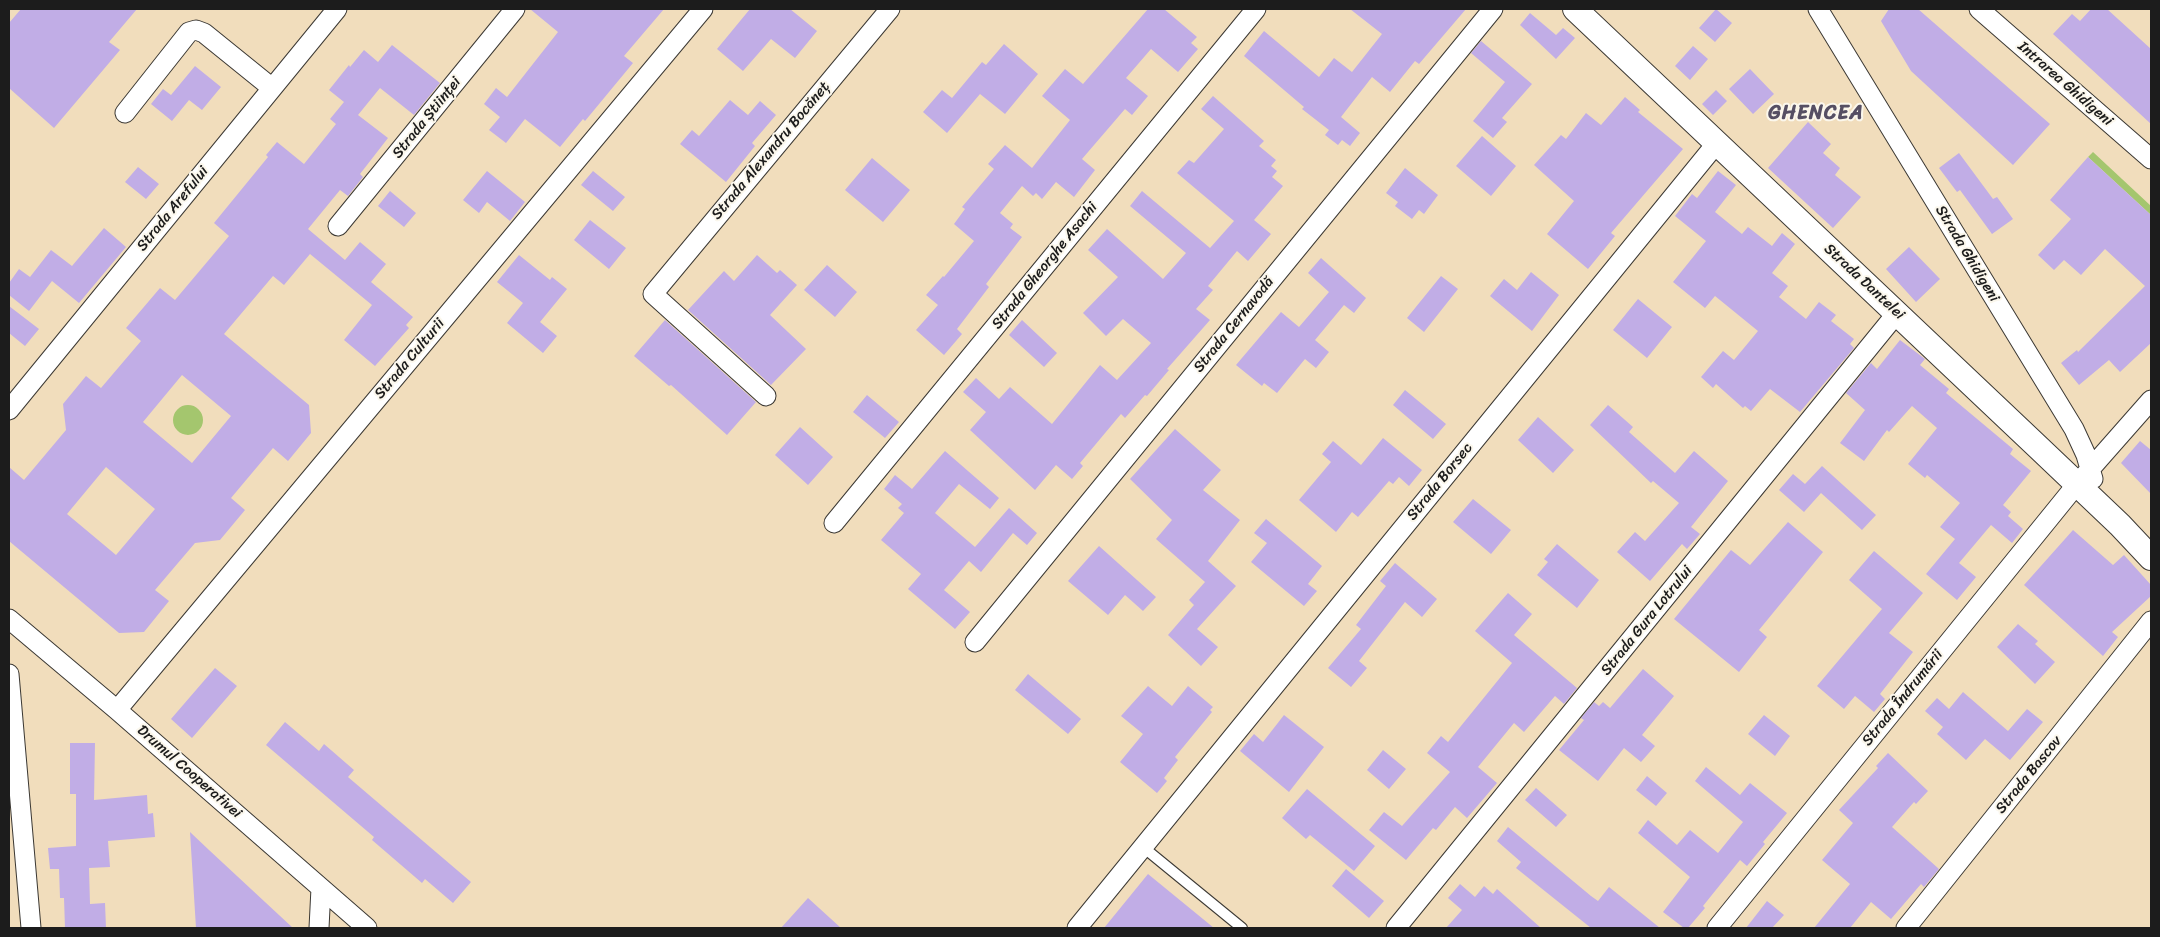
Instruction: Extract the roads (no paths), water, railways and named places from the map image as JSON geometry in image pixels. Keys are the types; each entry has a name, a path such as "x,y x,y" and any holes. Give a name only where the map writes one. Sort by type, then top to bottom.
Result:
{"street":[{"name":"Strada Arefului","path":"9,410 337,9"},
{"name":"Strada Științei","path":"338,226 515,9"},
{"name":"Strada Culturii","path":"117,710 703,9"},
{"name":"Strada Alexandru Bocăneț","path":"766,396 653,294 890,9"},
{"name":"Strada Gheorghe Asachi","path":"834,522 1256,9"},
{"name":"Strada Cernavodă","path":"975,642 1493,9"},
{"name":"Strada Dantelei","path":"1575,9 1716,144 1898,313 2084,477 2099,506 2151,558"},
{"name":"Strada Ghidigeni","path":"1818,9 2074,430 2084,477"},
{"name":"Intrarea Ghidigeni","path":"1979,9 2151,159"},
{"path":"125,113 189,32 196,30 204,34 272,88"},
{"name":"Strada Borsec","path":"1077,928 1716,144"},
{"name":"Strada Gura Lotrului","path":"1396,928 1898,313"},
{"path":"2084,477 2151,400"},
{"name":"Strada Îndrumării","path":"1717,928 2084,477"},
{"name":"Drumul Cooperativei","path":"9,619 117,710 367,928"},
{"name":"Strada Bascov","path":"1906,928 2151,621"},
{"path":"9,674 31,928"},
{"path":"319,928 321,888"}],"lane":[{"path":"1144,847 1242,928"}],"district":[{"name":"GHENCEA","path":"1816,114"}]}
